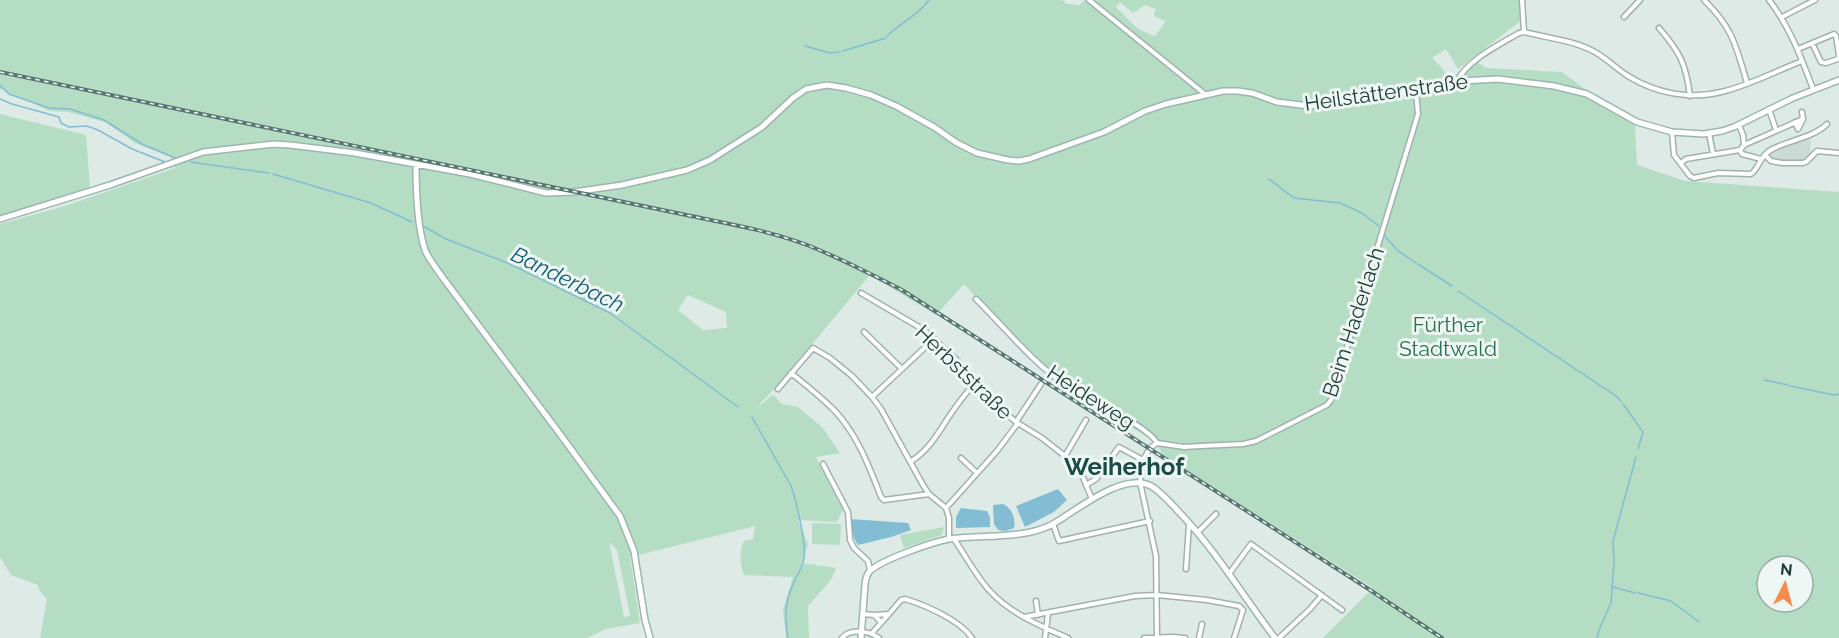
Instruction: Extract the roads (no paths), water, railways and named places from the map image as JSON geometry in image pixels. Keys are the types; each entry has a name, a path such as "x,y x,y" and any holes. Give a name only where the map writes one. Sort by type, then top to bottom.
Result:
{"street":[{"path":"1089,0 1206,96"},
{"path":"1522,0 1524,32"},
{"path":"1624,17 1640,0"},
{"path":"1704,0 1724,22 1733,38 1747,83"},
{"path":"1769,0 1782,16 1798,49 1813,89"},
{"path":"1782,16 1815,0"},
{"path":"1659,28 1673,44 1687,71 1690,96"},
{"path":"1455,83 1461,74 1484,54 1524,32 1595,52 1640,83 1661,91 1690,96 1720,93 1802,61"},
{"path":"1798,49 1812,43 1834,34 1838,59 1832,62 1821,62 1812,43"},
{"name":"Heilstättenstraße","path":"0,219 110,185 203,152 261,145 290,145 355,153 460,172 546,192 574,192 622,185 687,170 710,160 762,127 793,98 807,89 827,85 871,95 896,106 977,153 1020,161 1104,132 1145,111 1223,91 1252,93 1277,102 1309,106 1416,92 1473,80 1498,79 1554,86 1587,94 1637,122 1672,132 1709,134 1739,125 1813,89 1839,80"},
{"name":"Beim Haderlach","path":"1157,443 1184,447 1244,444 1256,441 1328,405 1418,114 1416,92"},
{"path":"1769,109 1776,130"},
{"path":"1797,129 1803,119 1802,112"},
{"path":"1681,163 1686,159 1742,147 1803,119"},
{"path":"1795,122 1801,138"},
{"path":"1672,132 1674,155 1694,178 1718,173 1751,174 1768,152 1827,124"},
{"path":"1739,125 1743,135 1742,154 1761,159"},
{"path":"1709,134 1713,154"},
{"path":"1765,155 1771,161 1782,164 1806,162 1817,151 1839,153"},
{"path":"416,165 421,230 428,256 620,516 636,557 645,620 650,638"},
{"name":"Herbststraße","path":"861,293 922,329 955,358 975,383 1017,423 1078,467 1092,499"},
{"name":"Heideweg","path":"976,299 1014,341 1050,374 1152,436 1157,443"},
{"path":"864,332 902,369"},
{"path":"872,396 934,339"},
{"path":"778,389 813,348 835,362 872,396 929,494 946,508 951,539 987,588 1024,618 1068,638"},
{"path":"791,373 834,410 849,429 861,448 880,497 884,500 929,494"},
{"path":"910,462 926,450 975,383"},
{"path":"946,508 998,451 1041,384"},
{"path":"1065,456 1086,420"},
{"path":"1157,443 1150,448 1143,460 1140,482 1156,556 1157,638"},
{"path":"1086,485 1096,479 1119,447 1143,460"},
{"path":"961,458 977,472"},
{"path":"824,464 848,512 850,540 854,548 868,561 870,570"},
{"path":"862,635 865,584 870,570 911,551 951,539 1011,535 1042,529 1092,499 1122,486 1140,482 1152,486 1163,495 1198,532 1277,638 1310,609 1322,595"},
{"path":"1198,532 1216,514"},
{"path":"1053,524 1059,542 1150,521"},
{"path":"1186,569 1190,523"},
{"path":"1228,575 1251,544 1342,610"},
{"path":"1024,618 1135,596 1207,600 1239,606 1243,610"},
{"path":"842,638 848,633 862,635 872,633 901,600 905,599 947,617 972,638"},
{"path":"1036,601 1038,615"},
{"path":"1234,638 1243,610 1251,606"},
{"path":"863,614 889,614"},
{"path":"1045,638 1048,614"},
{"path":"874,615 881,622"},
{"path":"1199,638 1202,624"},
{"path":"872,633 879,638"},
{"path":"1144,638 1185,638"}],"water":[{"path":"1058,489 1067,500 1054,512 1025,527 1016,506"},
{"path":"1003,504 1013,514 1014,521 1014,528 1006,531 998,530 994,524 993,505"},
{"path":"961,508 987,511 990,517 990,527 956,528 956,517"},
{"path":"850,519 908,523 911,530 858,545"}],"waterway":[{"path":"887,36 929,0"},
{"path":"843,51 886,38"},
{"path":"805,46 830,53 840,52"},
{"path":"0,85 9,94 49,108 70,109 104,120 142,144 175,158"},
{"path":"0,99 59,117 61,123 69,127 87,126 98,130 132,149 165,162"},
{"name":"Banderbach","path":"191,162 269,173"},
{"path":"95,187 164,163"},
{"name":"Banderbach","path":"273,174 371,203 412,222"},
{"path":"1269,179 1294,198 1340,203 1362,213 1379,226"},
{"name":"Banderbach","path":"423,226 446,239 510,264 610,313 738,407"},
{"path":"1384,235 1397,250 1416,263"},
{"path":"1418,264 1452,286"},
{"path":"1458,291 1621,401"},
{"path":"1764,380 1788,385"},
{"path":"1790,386 1839,394"},
{"path":"1623,404 1643,432 1638,449"},
{"name":"Banderbach","path":"752,417 791,486 803,534 804,561 786,606 788,638"},
{"path":"1597,638 1611,603 1613,541 1636,457"},
{"path":"1613,587 1635,593"},
{"path":"1638,593 1671,601 1699,622"}],"railway":[{"path":"0,72 735,225 807,245 902,290 1442,638"}],"district":[{"name":"Weiherhof","path":"1124,466"}],"park label":[{"name":"Fürther Stadtwald","path":"1448,336"}]}
